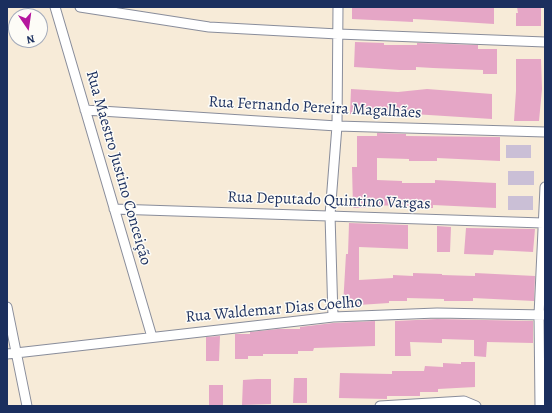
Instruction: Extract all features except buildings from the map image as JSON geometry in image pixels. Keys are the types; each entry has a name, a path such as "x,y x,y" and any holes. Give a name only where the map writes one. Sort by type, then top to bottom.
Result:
{"street":[{"name":"Rua Maestro Justino Conceição","path":"55,7 152,337"},
{"path":"80,7 209,27 338,34 545,42"},
{"path":"333,317 330,215 337,126 338,7"},
{"name":"Rua Fernando Pereira Magalhães","path":"85,110 337,126 545,132"},
{"path":"540,406 545,187"},
{"name":"Rua Deputado Quintino Vargas","path":"114,209 543,223"},
{"path":"7,308 11,353 27,406"},
{"name":"Rua Waldemar Dias Coelho","path":"11,353 333,317 437,313 542,315"},
{"path":"380,406 464,401 476,406"}],"shaded area":[{"path":"506,145 531,145 531,158 506,158"},
{"path":"508,171 534,171 534,185 508,185"},
{"path":"508,196 533,196 533,210 508,210"}]}
